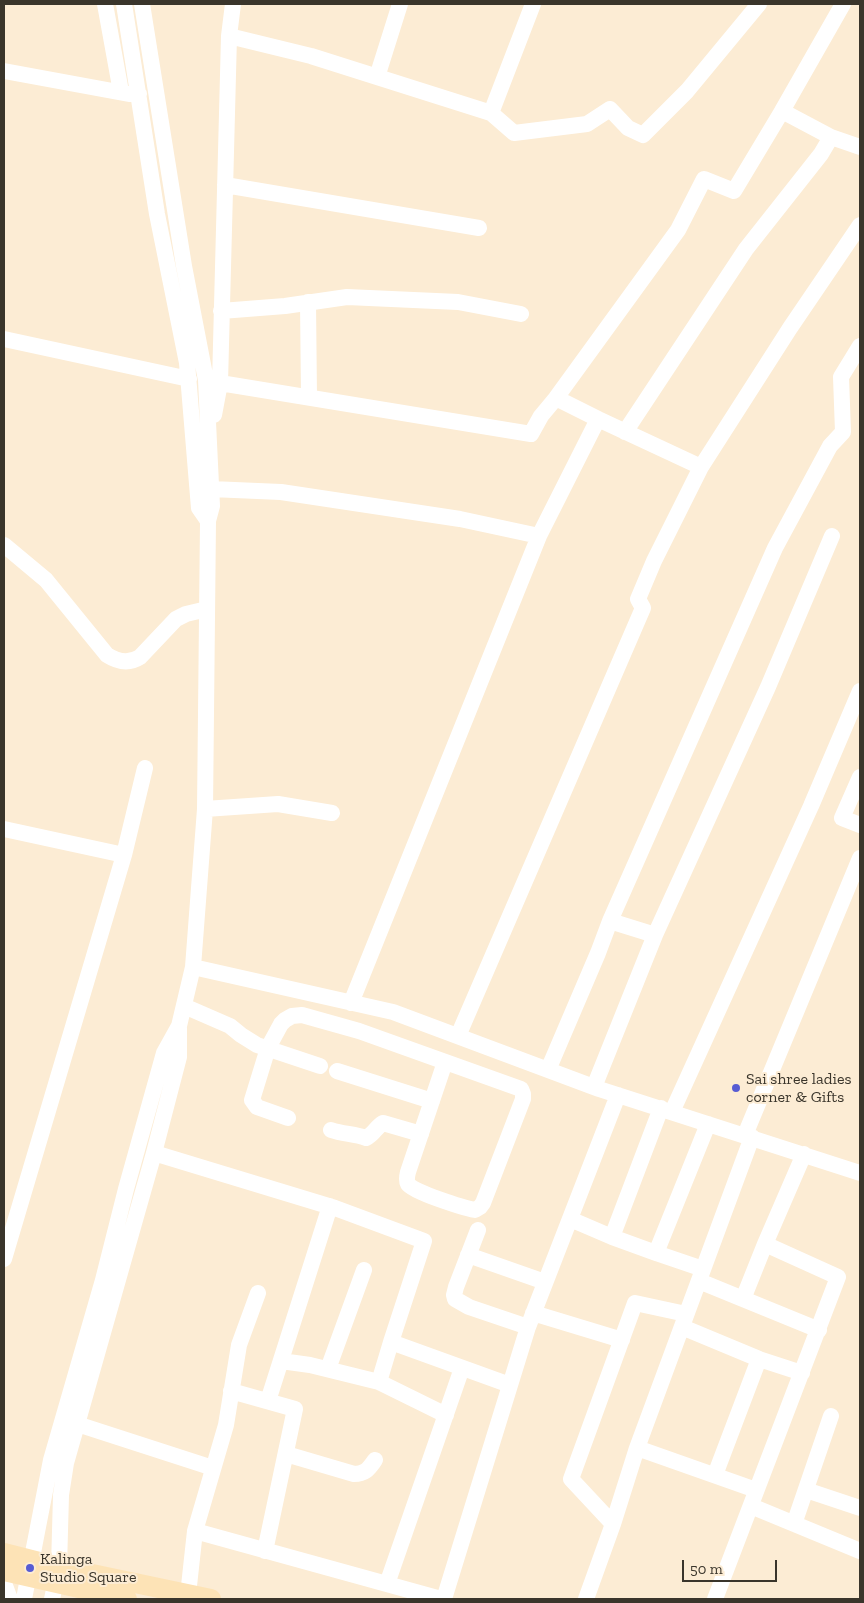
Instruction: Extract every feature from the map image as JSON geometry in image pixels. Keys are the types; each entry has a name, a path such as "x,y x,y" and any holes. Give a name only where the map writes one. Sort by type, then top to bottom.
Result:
{"main road":[{"path":"4,1553 56,1583 92,1596 127,1599"},
{"path":"4,1571 30,1568"},
{"path":"56,1583 188,1595 211,1599"}],"street":[{"path":"105,4 121,92"},
{"path":"124,4 140,94 154,191 189,379 199,508 208,521"},
{"path":"56,1583 61,1496 66,1463 154,1153 179,1057 179,1026 193,967 205,809 208,521 212,506 206,380 171,190 142,4"},
{"path":"209,442 220,383 229,36 233,4"},
{"path":"377,77 400,4"},
{"path":"491,114 533,4"},
{"path":"229,36 312,56 491,114 514,133 587,124 610,109 628,128 643,135 687,91 759,4"},
{"path":"220,383 531,434 541,416 678,230 704,179 734,191 843,4"},
{"path":"4,71 140,94"},
{"path":"782,111 831,137 860,147"},
{"path":"625,432 746,249 821,154 831,137"},
{"path":"225,185 479,228"},
{"path":"154,191 171,190"},
{"path":"458,1036 643,608 638,599 654,562 701,468 790,328 860,225"},
{"path":"221,311 348,297 458,302 521,314"},
{"path":"308,302 309,397"},
{"path":"4,339 189,379"},
{"path":"548,1070 610,921 775,548 830,446 843,432 841,377 860,346"},
{"path":"556,398 701,468"},
{"path":"351,1003 539,536 598,419"},
{"path":"211,489 281,492 460,520 539,536"},
{"path":"594,1087 655,935 768,687 832,536"},
{"path":"4,545 46,580 107,655 114,659 133,662 176,619 186,614 207,609"},
{"path":"612,1236 666,1110 807,815 860,692"},
{"path":"5,1249 124,855 146,768"},
{"path":"860,777 842,818 860,825"},
{"path":"205,809 278,804 332,813"},
{"path":"4,829 124,855"},
{"path":"586,1599 613,1524 637,1448 701,1275 748,1136 860,858"},
{"path":"610,921 655,935"},
{"path":"193,967 393,1012 594,1087 860,1172"},
{"path":"184,1006 230,1026 251,1042 320,1066"},
{"path":"288,1118 257,1107 252,1100 268,1048 285,1020 302,1015 359,1030 521,1089 523,1094 495,1172 480,1207 475,1210 420,1192 408,1184 407,1180 408,1172 445,1062"},
{"path":"24,1599 51,1460 103,1280 164,1053 179,1026"},
{"path":"337,1071 432,1101"},
{"path":"195,1531 443,1599 530,1320 618,1095"},
{"path":"332,1130 366,1138 372,1135 383,1123 421,1134"},
{"path":"656,1253 708,1124"},
{"path":"154,1153 330,1206 424,1242 390,1342 379,1382"},
{"path":"743,1299 804,1154"},
{"path":"268,1401 330,1206"},
{"path":"570,1219 656,1253 701,1275 743,1299 819,1330"},
{"path":"478,1230 456,1287 455,1299 469,1307 622,1340"},
{"path":"719,1598 756,1490 838,1277 765,1244"},
{"path":"468,1255 545,1282"},
{"path":"328,1369 364,1270"},
{"path":"188,1595 195,1531 226,1425 239,1345 258,1293"},
{"path":"613,1524 571,1479 635,1302 684,1321 759,1359 802,1373"},
{"path":"390,1342 510,1385"},
{"path":"715,1475 759,1359"},
{"path":"281,1361 328,1369 379,1382 446,1415"},
{"path":"387,1584 462,1368"},
{"path":"232,1391 295,1409 265,1551"},
{"path":"794,1524 831,1416"},
{"path":"77,1424 213,1468"},
{"path":"637,1448 756,1490"},
{"path":"286,1454 354,1474 366,1472 375,1460"},
{"path":"806,1490 860,1508"},
{"path":"751,1506 860,1551"},
{"path":"4,1583 10,1599"}],"place":[{"name":"Sai shree ladies corner & Gifts","path":"736,1088"},
{"name":"Kalinga Studio Square","path":"30,1568"}]}
